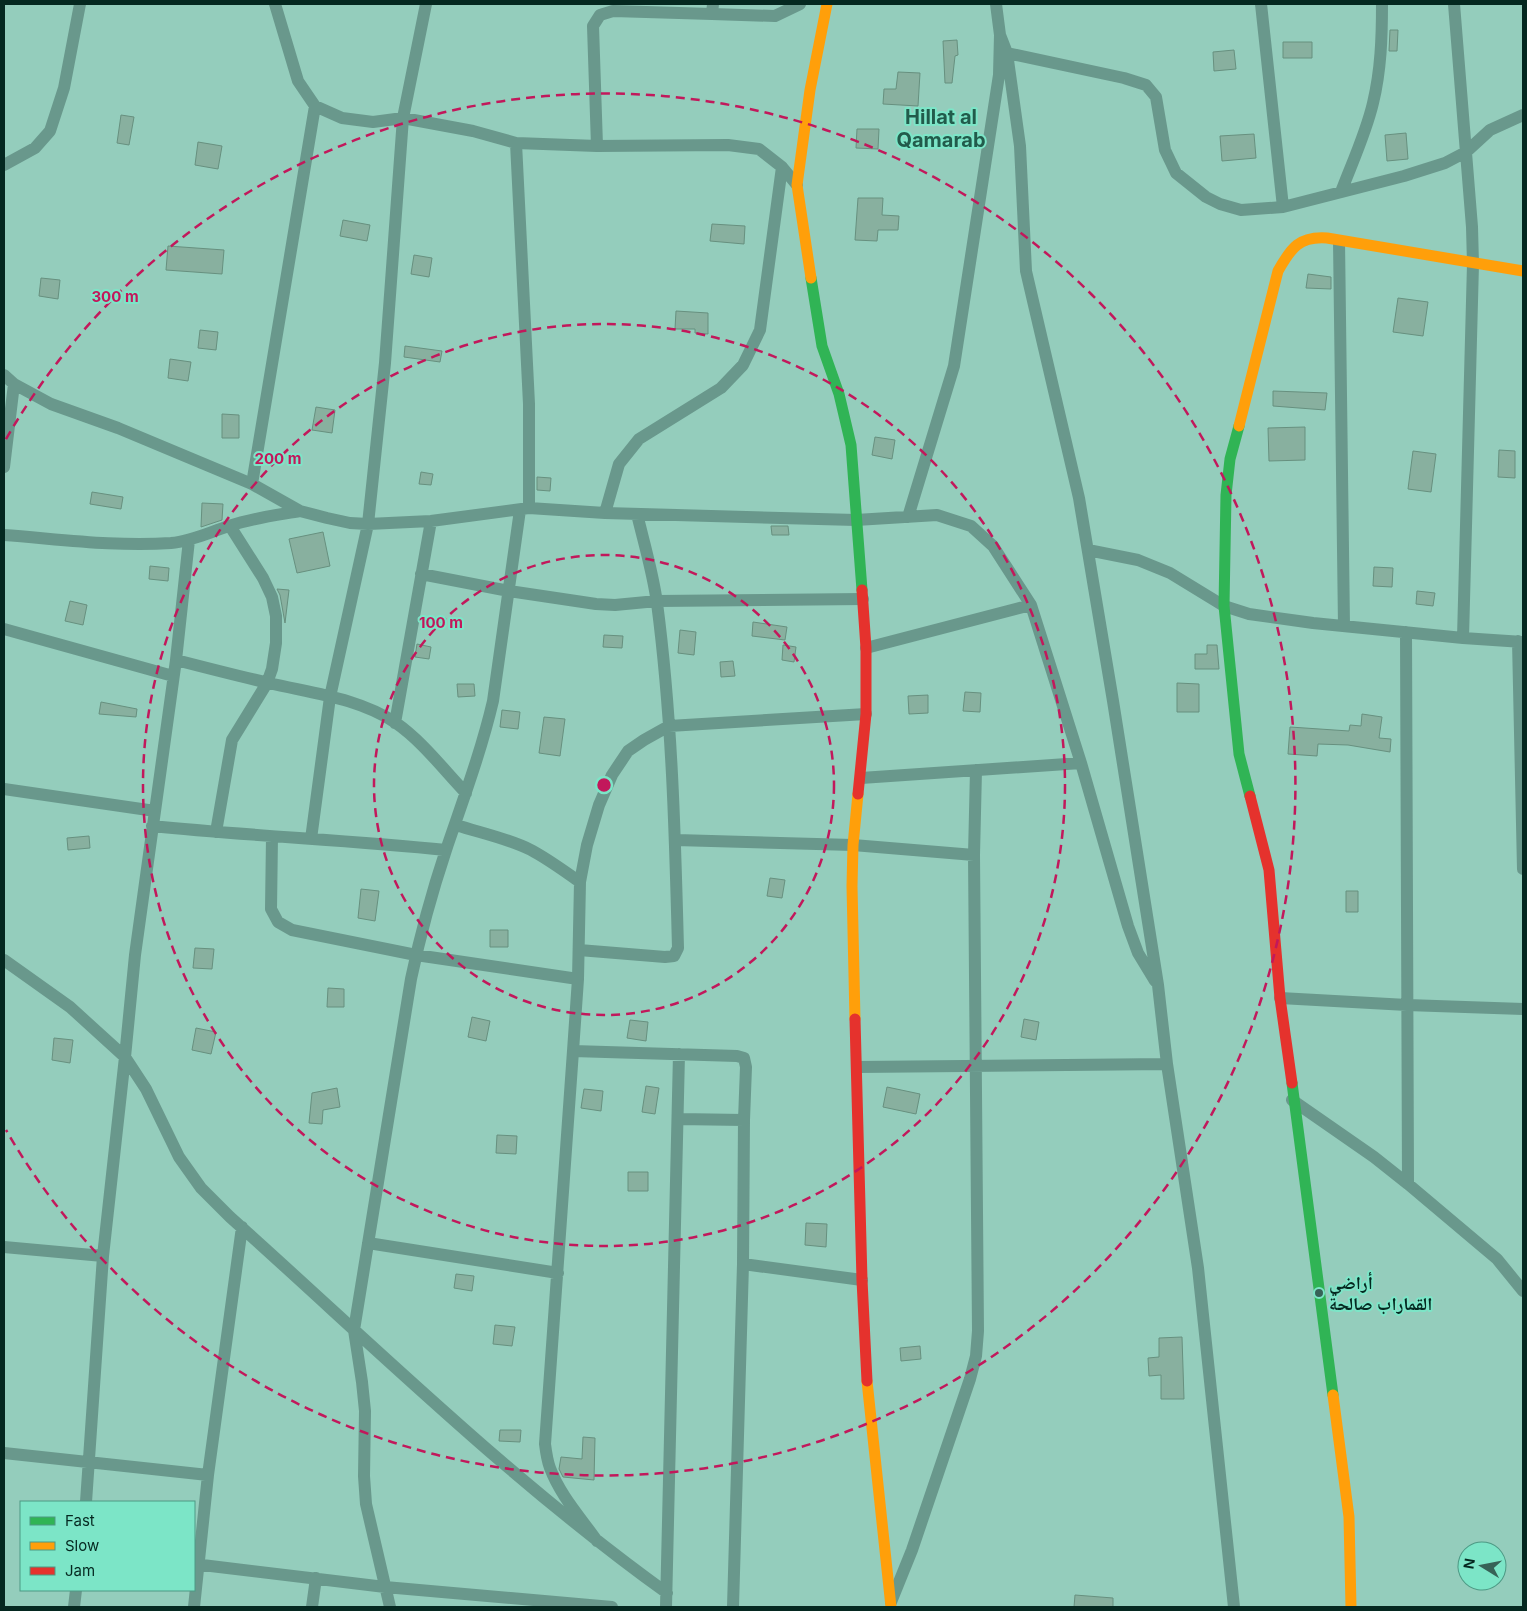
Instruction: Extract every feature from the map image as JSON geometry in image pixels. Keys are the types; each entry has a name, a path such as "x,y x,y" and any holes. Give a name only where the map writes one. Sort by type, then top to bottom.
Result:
{"street":[{"path":"4,165 35,148 50,131 64,88 80,4"},
{"path":"275,4 298,81 315,106 342,118 373,122 403,118 474,131 516,143 597,146 728,145 758,149 782,167 797,185"},
{"path":"311,839 330,697 368,524 385,363 403,118 426,4"},
{"path":"597,146 593,26 600,15 613,11 713,9 775,16 800,4"},
{"path":"827,4 810,90 797,185 822,346 839,394 851,445 863,600 866,648 866,714 853,846 852,886 862,1280 868,1397 891,1605"},
{"path":"908,517 954,366 998,75 1000,35 996,4"},
{"path":"1261,4 1283,207"},
{"path":"1341,192 1373,102 1382,36 1382,4"},
{"path":"1454,4 1472,227 1473,264 1463,638"},
{"path":"1000,35 1007,53 1020,146 1026,271 1079,498 1158,985 1167,1064 1198,1268 1234,1607"},
{"path":"1007,53 1124,78 1146,85 1156,97 1165,150 1176,173 1206,196 1220,204 1241,210 1283,207 1445,163 1466,152 1490,130 1523,115"},
{"path":"252,484 315,106"},
{"path":"390,1607 366,1504 364,1476 365,1411 354,1330 416,955 446,850 484,740 493,701 509,591 525,509 529,404 516,143"},
{"path":"605,513 620,464 639,439 721,388 743,365 760,330 782,167"},
{"path":"1352,1607 1349,1517 1292,1100 1280,998 1269,870 1239,754 1224,606 1226,495 1230,459 1278,271 1287,254 1298,243 1311,238 1339,241 1523,271"},
{"path":"1339,241 1344,626"},
{"path":"4,374 14,384 51,404 118,428 252,484 300,511 327,518 368,524 431,521 525,509 856,520 938,515 971,526 993,546 1031,605 1081,763 1128,926 1138,953 1158,985"},
{"path":"4,467 14,384"},
{"path":"4,535 106,543 171,543 189,540 230,526 300,511"},
{"path":"578,950 674,956 678,948 676,840 670,726 657,601 637,514"},
{"path":"395,723 431,521"},
{"path":"216,832 232,740 267,683 272,668 276,642 276,616 272,597 263,578 230,526"},
{"path":"86,1501 103,1256 136,946 176,660 189,540"},
{"path":"1088,550 1138,560 1170,573 1224,606 1249,614 1463,638 1520,641 1523,869"},
{"path":"421,574 509,591 596,604 615,605 657,601 863,600"},
{"path":"866,648 1031,605"},
{"path":"4,629 173,676"},
{"path":"1406,632 1408,1184"},
{"path":"176,660 363,706 395,723 411,736 466,793"},
{"path":"597,1541 555,1479 549,1466 545,1444 578,979 580,882 599,805 612,775 628,751 670,726 866,714"},
{"path":"861,778 1081,763"},
{"path":"891,1605 951,1437 976,1356 978,1331 974,855 976,770"},
{"path":"4,789 154,811"},
{"path":"456,825 529,849 548,859 580,882"},
{"path":"152,826 446,850"},
{"path":"272,837 271,909 278,922 292,930 416,955 578,979"},
{"path":"676,840 853,846 974,855"},
{"path":"4,960 70,1007 125,1058 146,1089 179,1157 201,1188 354,1330 521,1478 633,1570 667,1593"},
{"path":"1280,998 1523,1009"},
{"path":"573,1051 737,1056 744,1058 746,1066 743,1264 733,1607"},
{"path":"666,1607 680,1054"},
{"path":"857,1067 1167,1064"},
{"path":"1292,1100 1374,1157 1408,1184 1497,1259 1523,1291"},
{"path":"678,1119 744,1120"},
{"path":"194,1607 197,1564 208,1475 242,1227"},
{"path":"368,1243 558,1273"},
{"path":"4,1247 103,1256"},
{"path":"743,1264 862,1280"},
{"path":"4,1453 208,1475"},
{"path":"197,1564 542,1604 612,1607"},
{"path":"312,1607 316,1578"},
{"path":"74,1607 76,1591"}],"building":[{"path":"1390,30 1398,30 1397,51 1389,51"},
{"path":"957,40 958,55 955,56 952,83 945,83 943,41"},
{"path":"1283,42 1312,42 1312,58 1283,58"},
{"path":"1234,50 1236,69 1214,71 1213,52"},
{"path":"898,72 920,73 918,106 883,104 884,89 896,89"},
{"path":"121,115 134,117 129,145 117,143"},
{"path":"857,129 879,129 878,149 856,148"},
{"path":"1406,133 1408,159 1387,161 1385,135"},
{"path":"1254,134 1256,158 1222,161 1220,136"},
{"path":"198,142 222,146 218,169 195,165"},
{"path":"858,198 883,198 882,215 899,216 898,230 878,230 877,241 855,240"},
{"path":"343,220 370,225 367,241 340,236"},
{"path":"712,224 745,226 744,244 710,241"},
{"path":"168,246 224,250 222,274 166,270"},
{"path":"414,255 432,258 429,277 411,274"},
{"path":"1308,274 1331,277 1331,289 1306,288"},
{"path":"41,278 60,280 58,299 39,296"},
{"path":"1398,298 1428,302 1423,336 1393,332"},
{"path":"676,311 708,313 708,334 695,333 695,329 675,329"},
{"path":"200,330 218,332 216,350 198,348"},
{"path":"405,346 442,351 440,362 404,357"},
{"path":"170,359 191,362 188,381 168,378"},
{"path":"1273,391 1327,393 1325,410 1273,406"},
{"path":"316,407 335,410 332,433 312,430"},
{"path":"222,414 239,415 239,438 222,438"},
{"path":"1305,427 1305,460 1269,461 1268,428"},
{"path":"875,437 895,440 892,459 872,455"},
{"path":"1499,450 1515,451 1515,478 1498,477"},
{"path":"1413,451 1436,454 1431,492 1408,489"},
{"path":"421,472 433,474 431,485 419,484"},
{"path":"537,477 551,478 550,491 537,490"},
{"path":"92,492 123,497 121,509 90,504"},
{"path":"202,503 223,504 222,520 201,527"},
{"path":"771,526 788,526 789,535 772,535"},
{"path":"323,532 330,566 297,573 289,539"},
{"path":"150,566 169,568 168,581 149,579"},
{"path":"1374,567 1393,568 1392,587 1373,586"},
{"path":"277,589 289,590 285,623 280,595"},
{"path":"1417,591 1435,593 1433,606 1416,604"},
{"path":"70,601 87,605 83,625 65,621"},
{"path":"753,622 787,627 785,640 752,636"},
{"path":"680,630 696,632 694,655 678,653"},
{"path":"604,635 623,636 622,648 603,647"},
{"path":"417,644 431,647 429,659 415,657"},
{"path":"783,645 796,647 794,662 782,660"},
{"path":"1207,645 1217,645 1219,669 1195,669 1195,654 1207,654"},
{"path":"733,661 735,676 721,677 720,662"},
{"path":"1177,683 1199,684 1199,712 1177,712"},
{"path":"457,684 474,684 475,696 458,697"},
{"path":"965,692 981,693 980,712 963,711"},
{"path":"928,695 928,713 909,714 908,696"},
{"path":"101,702 137,709 136,717 99,714"},
{"path":"502,710 520,712 518,729 500,727"},
{"path":"1362,714 1382,717 1379,738 1391,739 1390,752 1348,745 1318,744 1317,756 1288,754 1290,727 1349,731 1350,725 1361,726"},
{"path":"544,717 565,719 560,756 539,753"},
{"path":"89,836 90,848 68,850 67,838"},
{"path":"770,878 785,880 782,898 767,896"},
{"path":"361,889 379,891 375,921 358,918"},
{"path":"1346,891 1358,891 1358,912 1346,912"},
{"path":"490,930 508,930 508,947 490,947"},
{"path":"195,948 214,949 212,969 193,968"},
{"path":"328,988 344,989 344,1007 327,1007"},
{"path":"472,1017 490,1021 486,1041 468,1037"},
{"path":"1024,1019 1039,1022 1036,1040 1021,1037"},
{"path":"630,1020 648,1022 646,1041 627,1038"},
{"path":"196,1028 216,1032 211,1054 192,1050"},
{"path":"54,1038 73,1040 70,1063 52,1060"},
{"path":"646,1086 659,1088 655,1114 642,1112"},
{"path":"887,1087 920,1094 916,1114 883,1107"},
{"path":"337,1088 340,1107 323,1110 322,1124 309,1123 312,1093"},
{"path":"584,1089 603,1091 601,1111 581,1108"},
{"path":"497,1135 517,1136 516,1154 496,1153"},
{"path":"628,1172 648,1172 648,1191 628,1191"},
{"path":"806,1223 827,1224 826,1247 805,1245"},
{"path":"456,1274 474,1276 472,1291 454,1288"},
{"path":"495,1325 515,1327 512,1346 493,1344"},
{"path":"1182,1337 1184,1399 1161,1399 1161,1375 1149,1376 1148,1358 1159,1357 1159,1338"},
{"path":"920,1346 921,1359 901,1361 900,1348"},
{"path":"500,1430 521,1430 520,1442 499,1441"},
{"path":"583,1437 595,1438 594,1480 563,1477 559,1469 561,1457 582,1459"},
{"path":"1075,1595 1113,1598 1113,1607 1074,1607"}],"traffic: fast":[{"path":"811,278 822,346 839,394 851,445 862,590"},
{"path":"1239,426 1230,459 1226,495 1224,606 1239,754 1250,796"},
{"path":"1292,1083 1333,1395"}],"traffic: slow":[{"path":"811,278 797,185 810,90 827,4"},
{"path":"1239,426 1278,271 1287,256 1303,241 1327,238 1523,271"},
{"path":"855,1019 852,886 853,845 858,794"},
{"path":"867,1381 891,1607"},
{"path":"1333,1395 1349,1517 1351,1607"}],"traffic: jam":[{"path":"858,794 866,714 866,648 862,590"},
{"path":"1250,796 1269,870 1280,998 1292,1083"},
{"path":"855,1019 862,1280 867,1381"}],"place":[{"name":"أراضي القماراب صالحة","path":"1319,1293"}],"district":[{"name":"Hillat al Qamarab","path":"941,128"}]}
